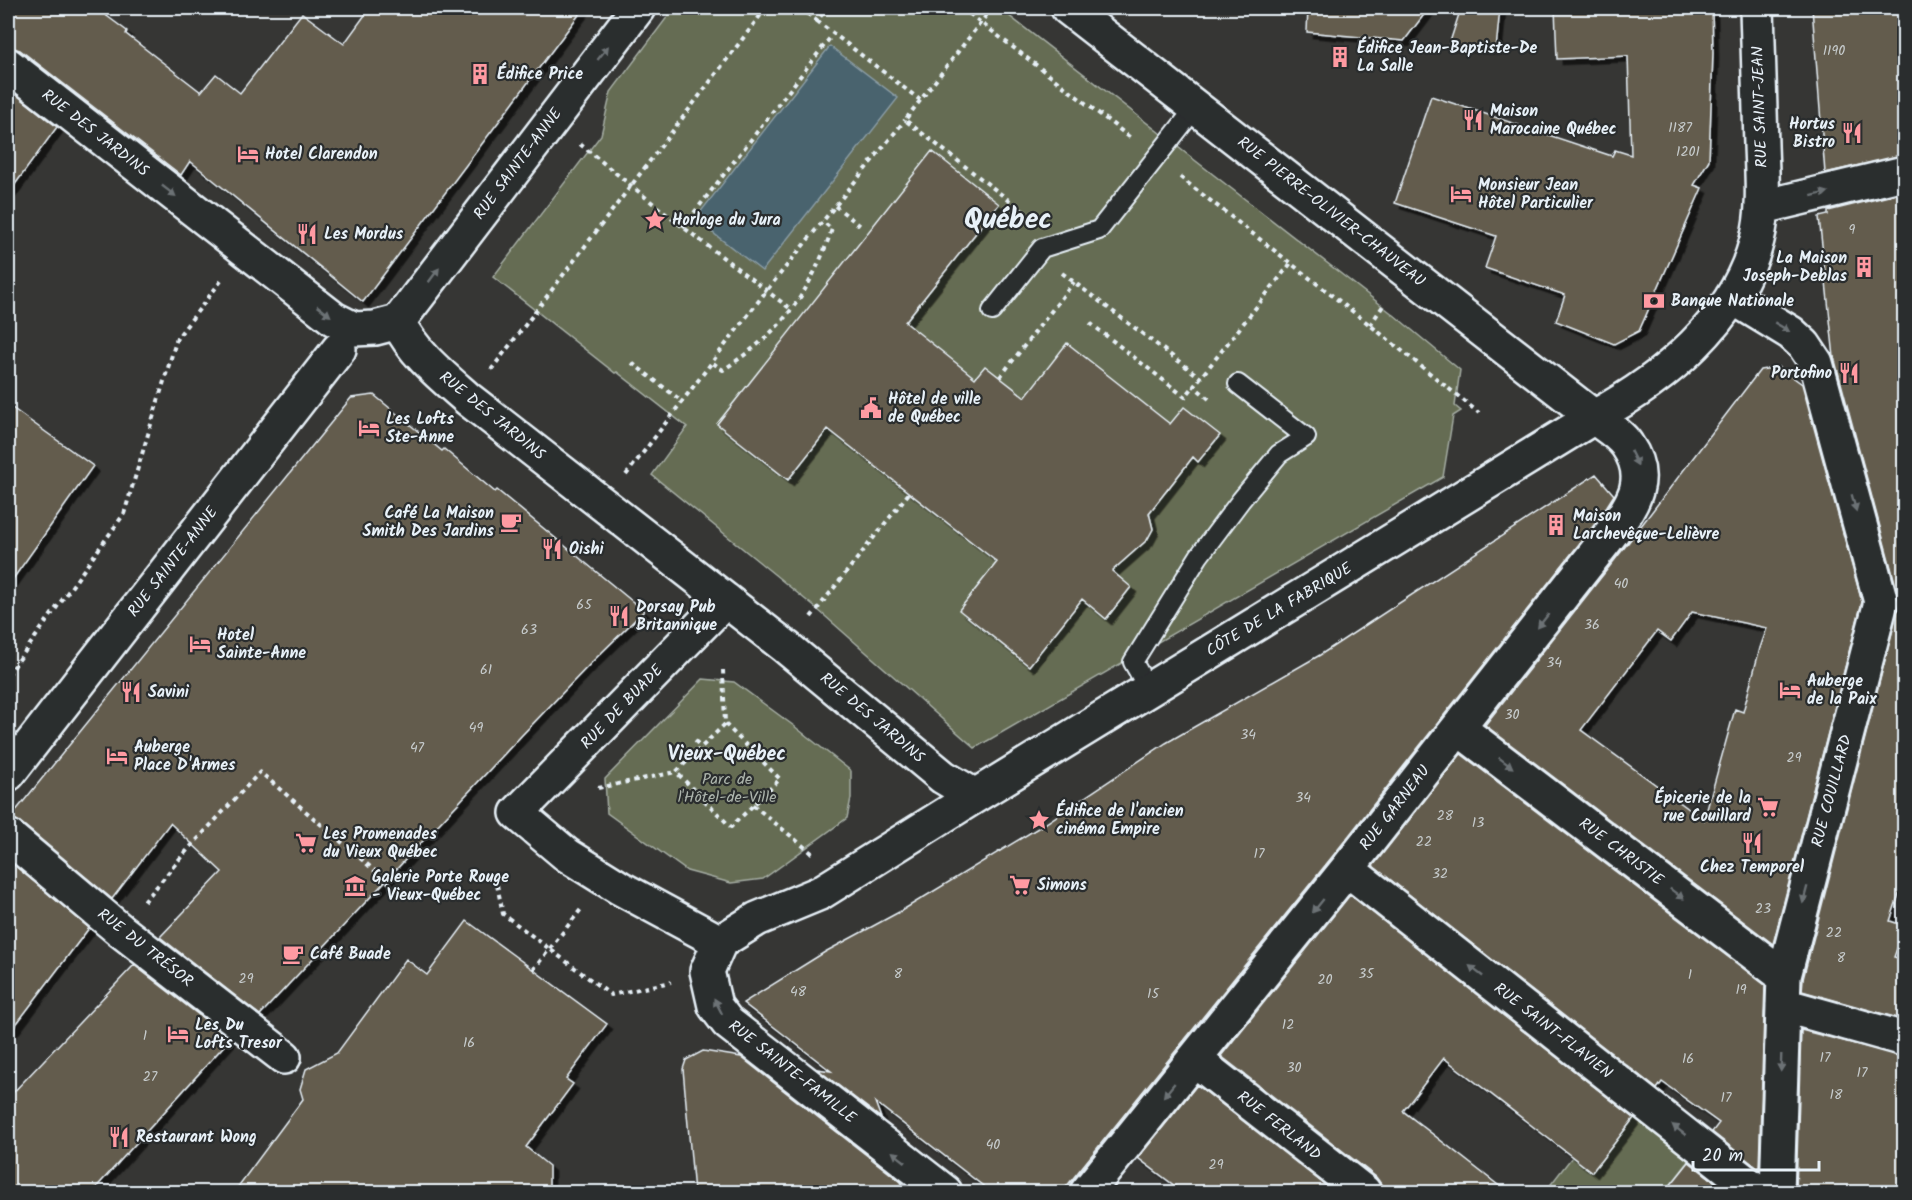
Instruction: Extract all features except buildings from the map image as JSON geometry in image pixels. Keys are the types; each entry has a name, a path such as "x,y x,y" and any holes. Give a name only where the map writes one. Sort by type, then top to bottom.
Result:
{"street":[{"name":"RUE SAINTE-ANNE","path":"398,322 638,8"},
{"name":"RUE PIERRE-OLIVIER-CHAUVEAU","path":"1068,8 1594,417"},
{"name":"RUE SAINT-JEAN","path":"1757,8 1763,207"},
{"name":"RUE DES JARDINS","path":"8,65 334,319 354,329 375,328 398,322 406,338 425,361 468,399 786,647 943,777 975,796"},
{"path":"1763,207 1905,173"},
{"name":"CÔTE DE LA FABRIQUE","path":"720,942 757,920 820,893 1625,400 1689,350 1711,326 1732,297 1746,273 1757,240 1763,207"},
{"name":"RUE COUILLARD","path":"1732,297 1791,333 1804,345 1816,363 1881,602 1783,990 1777,1192"},
{"name":"RUE SAINTE-ANNE","path":"8,774 339,349"},
{"name":"RUE GARNEAU","path":"1087,1192 1347,869 1629,509 1637,491 1639,468 1626,443 1594,417"},
{"name":"RUE DE BUADE","path":"720,942 620,888 567,855 517,813 726,600"},
{"name":"RUE CHRISTIE","path":"1458,728 1783,990"},
{"name":"RUE DU TRÉSOR","path":"8,836 120,930 284,1057"},
{"name":"RUE SAINT-FLAVIEN","path":"1347,869 1758,1192"},
{"name":"RUE SAINTE-FAMILLE","path":"720,942 707,971 715,1006 728,1023 945,1192"},
{"path":"1783,990 1905,1039"},
{"name":"RUE FERLAND","path":"1194,1059 1364,1192"}],"lane":[{"path":"992,311 1042,248 1099,230 1196,107"},
{"path":"1149,690 1133,662 1199,556 1279,454 1306,437 1238,384"}],"path":[{"path":"468,399 766,8"},
{"path":"800,8 920,100"},
{"path":"817,21 827,8"},
{"path":"962,8 1291,263 1479,413"},
{"path":"603,504 767,290 905,120 992,8"},
{"path":"683,227 833,34"},
{"path":"905,120 1021,210"},
{"path":"579,144 792,310"},
{"path":"835,206 861,226"},
{"path":"713,363 723,370 740,359 772,333 792,310 809,285 832,229 822,221"},
{"path":"8,675 124,514 177,338 244,249"},
{"path":"1037,255 1201,378"},
{"path":"1090,323 1185,398 1291,263"},
{"path":"999,377 1074,282"},
{"path":"1370,325 1387,300"},
{"path":"632,363 683,402"},
{"path":"1194,386 1212,401"},
{"path":"786,647 909,493"},
{"path":"676,772 731,827 780,779 725,724 723,670"},
{"path":"588,790 676,772 725,724"},
{"path":"695,741 702,747"},
{"path":"120,930 182,856 260,772 403,895"},
{"path":"753,805 816,856"},
{"path":"497,885 503,914 611,995 672,982"},
{"path":"533,970 584,905"}],"green space":[{"path":"674,8 999,8 1394,315 1460,370 1455,406 1461,411 1453,416 1443,477 975,748 817,609 652,475 687,427 493,277 601,135 611,92"},
{"name":"Parc de l'Hôtel-de-Ville","path":"703,679 734,682 851,771 851,798 847,818 763,879 731,883 687,871 607,813 605,779"},
{"path":"1634,1118 1689,1161 1665,1192 1545,1192 1572,1157 1592,1172"}],"water":[{"path":"830,46 898,98 762,271 695,219"}],"place":[{"name":"Édifice Jean-Baptiste-De La Salle","path":"1340,57"},
{"name":"Édifice Price","path":"480,74"},
{"name":"Maison Marocaine Québec","path":"1473,120"},
{"name":"Hortus Bistro","path":"1852,133"},
{"name":"Hotel Clarendon","path":"248,154"},
{"name":"Monsieur Jean Hôtel Particulier","path":"1461,194"},
{"name":"Horloge du Jura","path":"655,220"},
{"name":"Les Mordus","path":"307,234"},
{"name":"La Maison Joseph-Deblas","path":"1864,267"},
{"name":"Banque Nationale","path":"1654,301"},
{"name":"Portofino","path":"1849,373"},
{"name":"Hôtel de ville de Québec","path":"871,408"},
{"name":"Les Lofts Ste-Anne","path":"369,428"},
{"name":"Café La Maison Smith Des Jardins","path":"511,522"},
{"name":"Maison Larchevêque-Lelièvre","path":"1556,525"},
{"name":"Oishi","path":"552,549"},
{"name":"Dorsay Pub Britannique","path":"619,616"},
{"name":"Hotel Sainte-Anne","path":"200,644"},
{"name":"Auberge de la Paix","path":"1790,690"},
{"name":"Savini","path":"131,692"},
{"name":"Auberge Place D'Armes","path":"117,756"},
{"name":"Épicerie de la rue Couillard","path":"1768,807"},
{"name":"Édifice de l'ancien cinéma Empire","path":"1039,820"},
{"name":"Les Promenades du Vieux Québec","path":"306,843"},
{"name":"Chez Temporel","path":"1752,843"},
{"name":"Simons","path":"1020,885"},
{"name":"Galerie Porte Rouge - Vieux-Québec","path":"355,886"},
{"name":"Café Buade","path":"293,954"},
{"name":"Les Du Lofts Tresor","path":"178,1034"},
{"name":"Restaurant Wong","path":"119,1137"}],"district":[{"name":"Québec","path":"1008,220"},
{"name":"Vieux-Québec","path":"727,755"}]}
